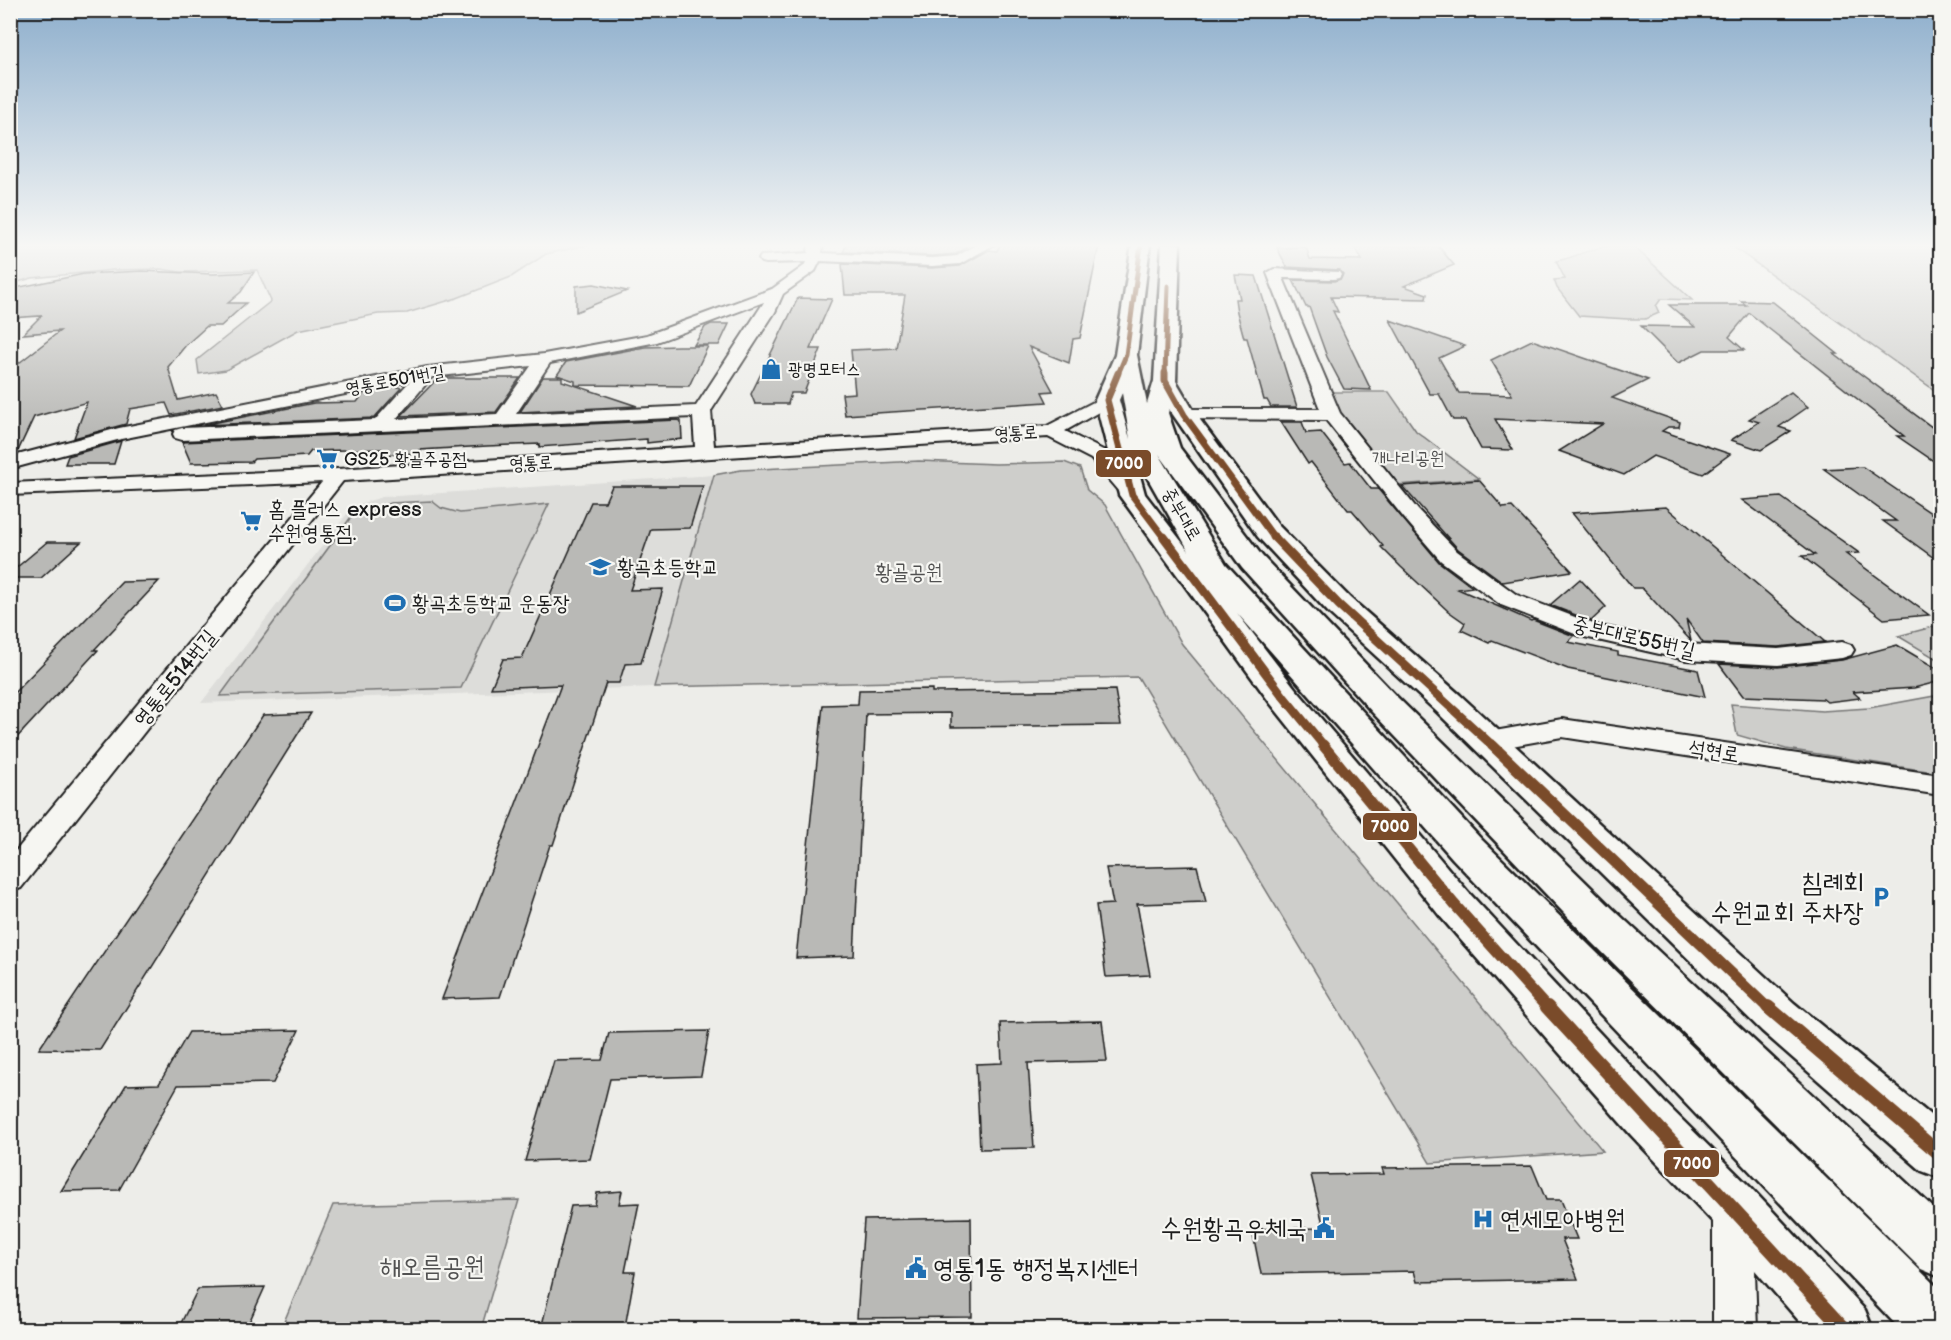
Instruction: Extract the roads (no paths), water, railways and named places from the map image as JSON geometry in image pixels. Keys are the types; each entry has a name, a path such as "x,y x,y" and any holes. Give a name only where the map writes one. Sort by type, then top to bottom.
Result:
{"main road":[{"name":"중부대로","path":"1133,307 1126,355 1107,399 1132,495 1283,696 1454,904 1648,1119 1733,1206 1845,1329"},
{"path":"1167,307 1164,381 1176,432 1252,562 1384,705 1598,921 1941,1250"},
{"name":"중부대로","path":"1126,355 1144,450 1214,569 1467,849 1941,1329"},
{"path":"1176,432 1339,605 1489,741 1778,1017 1941,1154"}],"street":[{"name":"영통로501번길","path":"10,463 118,434 427,372 544,359 651,339 738,307"},
{"path":"705,452 702,411 770,307"},
{"name":"중부대로55번길","path":"1288,307 1331,414 1411,514 1449,556 1509,600 1589,632 1686,652 1778,657 1842,650"},
{"path":"504,418 544,359"},
{"path":"381,425 427,372"},
{"name":"영통로","path":"10,489 337,474 1052,431 1107,399"},
{"path":"118,434 186,434 504,418 702,411"},
{"path":"1176,432 1331,414"},
{"name":"영통로","path":"1052,431 1098,455 1132,495"},
{"name":"영통로514번길","path":"10,880 324,494 337,474"},
{"name":"석현로","path":"1489,741 1562,728 1941,785"},
{"path":"1733,1206 1735,1329"}],"place":[{"name":"광명모터스","path":"771,369"},
{"name":"GS25 황골주공점","path":"327,459"},
{"name":"홈 플러스 express 수원영통점.","path":"251,521"},
{"name":"황곡초등학교","path":"600,567"},
{"name":"황곡초등학교 운동장","path":"395,603"},
{"name":"침례회 수원교회 주차장","path":"1881,897"},
{"name":"연세모아병원","path":"1483,1219"},
{"name":"수원황곡우체국","path":"1324,1228"},
{"name":"영통1동 행정복지센터","path":"916,1268"}],"park label":[{"name":"개나리공원","path":"1408,458"},
{"name":"황골공원","path":"909,572"},
{"name":"해오름공원","path":"432,1266"}]}
